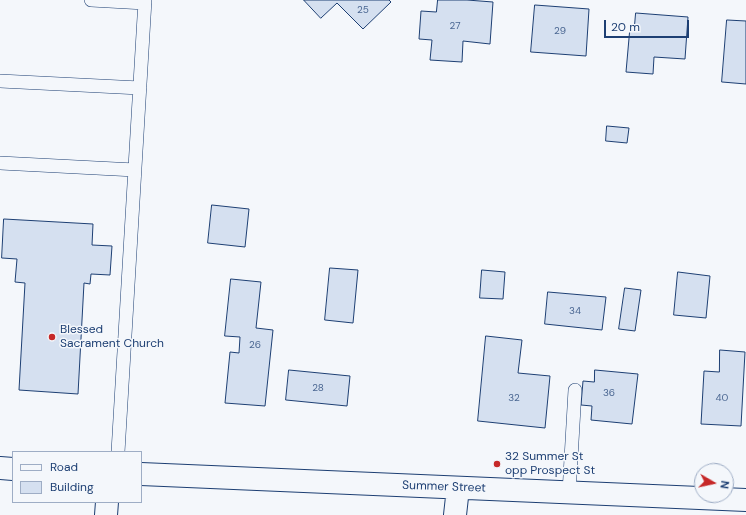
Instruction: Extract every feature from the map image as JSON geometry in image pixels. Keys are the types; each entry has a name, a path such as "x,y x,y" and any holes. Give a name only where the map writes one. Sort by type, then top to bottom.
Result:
{"street":[{"path":"0,468 12,469"},
{"name":"Summer Street","path":"142,474 746,500"},
{"path":"455,515 458,488"},
{"path":"106,515 107,503"}],"lane":[{"path":"91,0 145,2 118,451"},
{"path":"0,80 140,88"},
{"path":"0,163 135,170"},
{"path":"569,493 575,390"}],"building":[{"path":"304,0 389,0 391,2 363,29 337,3 321,18"},
{"path":"438,0 493,2 490,44 463,41 462,62 430,60 432,40 419,39 421,11 436,12"},
{"path":"535,5 589,9 586,56 531,52"},
{"path":"636,13 688,17 685,59 654,57 653,74 626,72 630,27 634,27"},
{"path":"727,20 746,21 746,84 722,82"},
{"path":"607,126 629,128 627,143 606,141"},
{"path":"212,205 249,209 245,247 208,243"},
{"name":"Blessed Sacrament Church","path":"4,219 93,224 92,245 112,246 110,275 91,274 90,284 84,283 78,394 19,390 25,283 15,282 17,259 2,258"},
{"path":"330,268 358,270 353,323 325,320"},
{"path":"482,270 505,272 503,299 480,298"},
{"path":"678,272 710,276 706,318 674,315"},
{"path":"231,279 261,282 256,328 273,330 265,406 225,403 230,352 239,353 240,337 225,336"},
{"path":"625,288 641,290 635,331 619,329"},
{"path":"548,292 606,297 602,330 545,324"},
{"path":"486,336 522,340 518,373 550,376 545,428 478,421"},
{"path":"720,350 745,352 741,426 701,424 704,371 719,372"},
{"path":"289,370 350,376 347,406 286,400"},
{"path":"595,370 638,374 632,424 591,420 592,406 581,405 583,381 594,382"}],"place":[{"name":"Blessed Sacrament Church","path":"52,337"},
{"name":"32 Summer St opp Prospect St","path":"497,464"}]}
